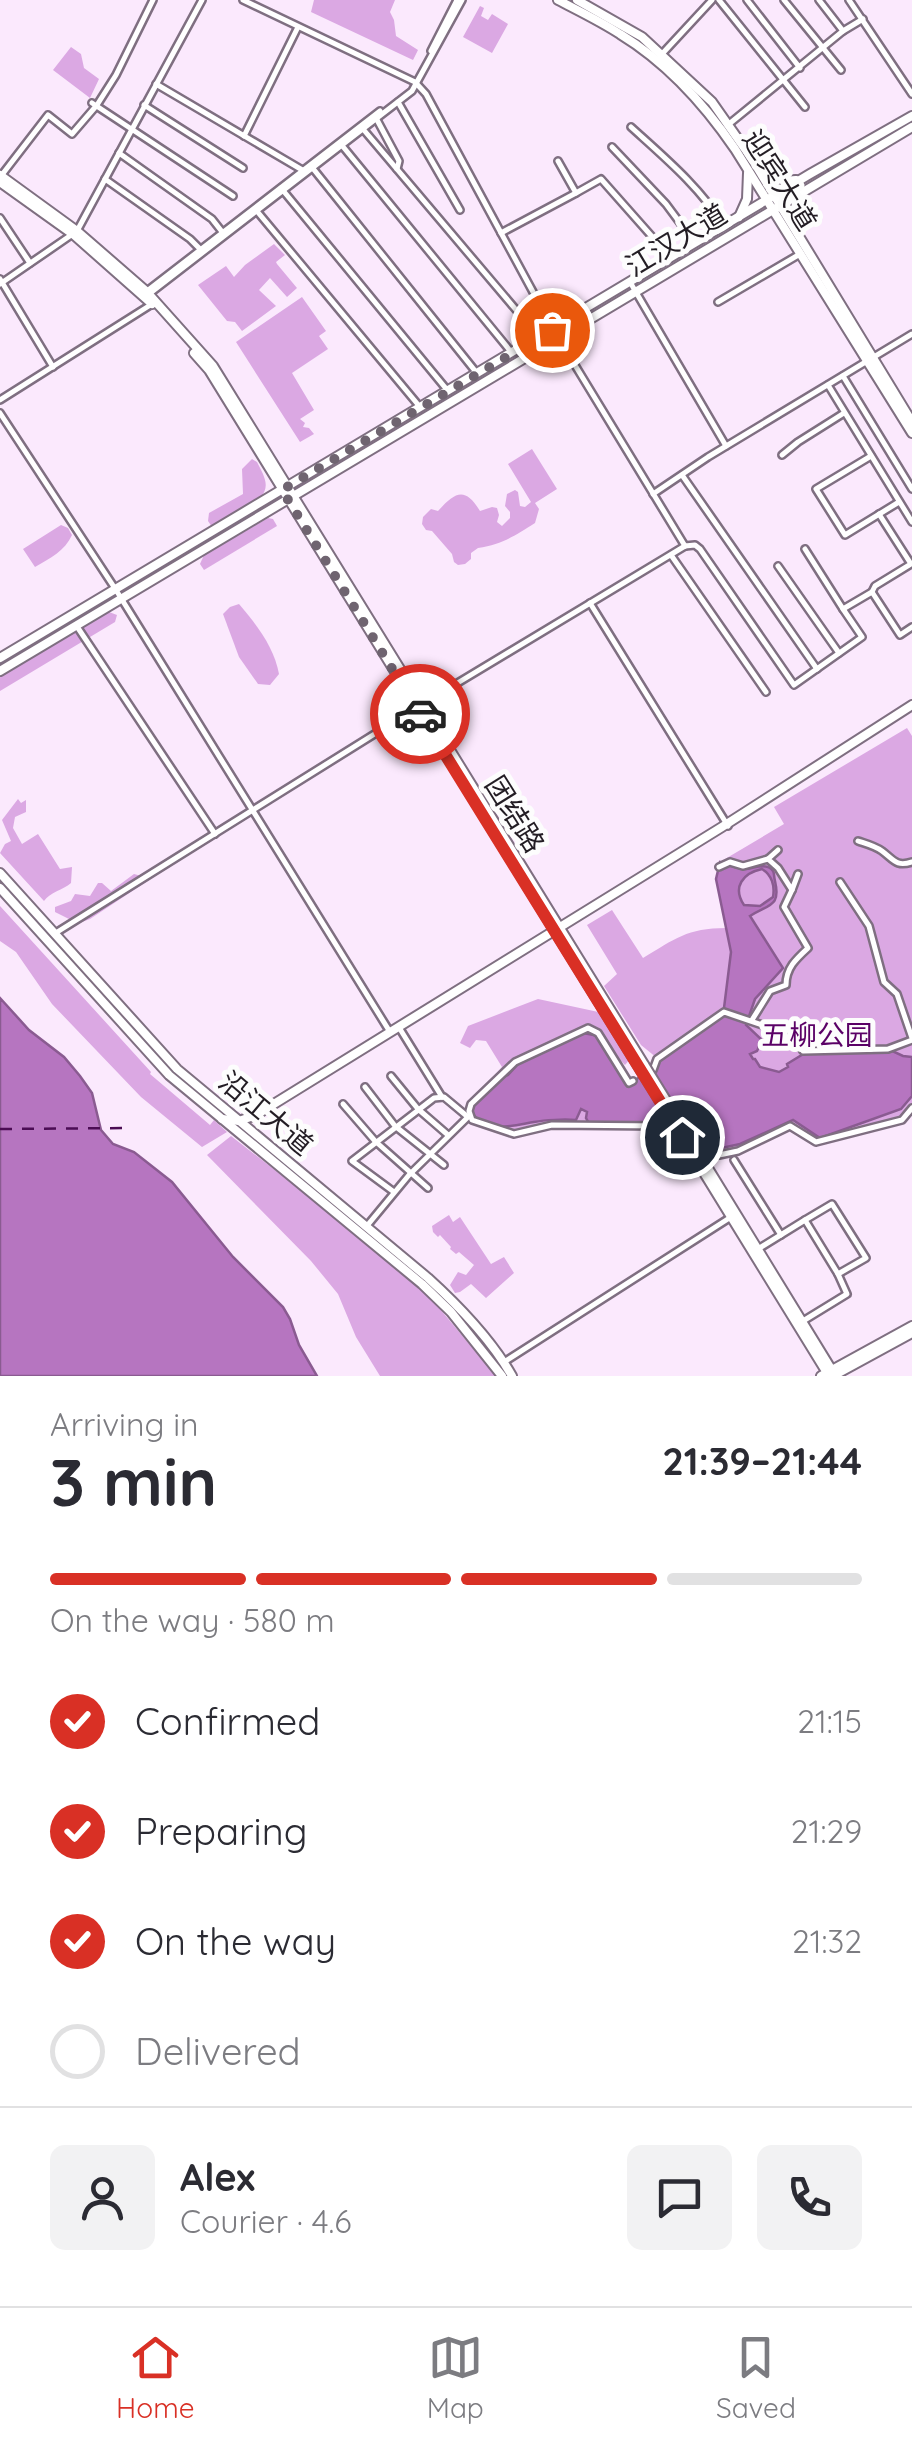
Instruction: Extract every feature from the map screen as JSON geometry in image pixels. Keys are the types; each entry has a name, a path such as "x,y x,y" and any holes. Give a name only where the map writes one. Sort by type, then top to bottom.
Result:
{"main road":[{"name":"迎宾大道","path":"558,0 648,54 706,108 771,198"},
{"name":"迎宾大道","path":"577,0 633,31 712,102 759,170 776,207 912,433"},
{"name":"江汉大道","path":"644,279 670,258 912,116"},
{"name":"江汉大道","path":"0,658 118,594 644,279 912,127"},
{"path":"739,217 747,199 748,168"},
{"path":"759,170 788,182 801,180"},
{"name":"团结路","path":"0,178 75,232 148,293 214,366 288,493"},
{"path":"754,220 774,222 790,231 796,202 804,190"},
{"name":"迎宾大道","path":"790,231 800,254 912,422"},
{"name":"团结路","path":"75,232 152,304 209,370 646,1068 731,1217 830,1374"},
{"name":"江汉大道","path":"288,493 420,407 538,337 554,332"},
{"name":"江汉大道","path":"0,672 118,594"},
{"path":"222,1118 239,1120 256,1115 912,708"},
{"name":"沿江大道","path":"0,874 178,1069 458,1306 512,1376"},
{"name":"沿江大道","path":"0,888 169,1075 422,1284 451,1312 502,1376"},
{"path":"265,1142 257,1124 262,1114 557,930"},
{"name":"团结路","path":"684,1136 758,1250 830,1374"},
{"path":"830,1374 912,1330"}],"street":[{"path":"0,178 48,115 72,134 116,75 153,0"},
{"path":"53,367 1,282 75,232 202,0"},
{"path":"241,0 415,83"},
{"path":"241,0 415,83 426,94 554,332 685,546"},
{"path":"361,128 398,102 415,83 459,0"},
{"path":"662,54 716,0 735,17 805,107"},
{"path":"746,0 800,68"},
{"path":"784,0 841,70"},
{"path":"819,0 843,31"},
{"path":"849,0 912,94"},
{"path":"729,124 863,19"},
{"path":"244,136 297,29"},
{"path":"148,293 415,83"},
{"path":"156,84 307,168 478,374"},
{"path":"398,102 460,210"},
{"path":"94,104 233,196"},
{"path":"144,105 243,168"},
{"path":"376,118 399,161 397,169"},
{"path":"631,126 706,200 724,226"},
{"path":"361,128 538,337"},
{"path":"361,128 538,337"},
{"path":"340,144 511,353"},
{"path":"612,147 666,204 696,243"},
{"path":"119,153 212,218 223,234"},
{"path":"558,162 576,193"},
{"path":"105,179 190,238 201,251"},
{"path":"501,233 600,180 670,258"},
{"path":"281,188 448,391"},
{"path":"255,208 420,407"},
{"path":"0,218 30,263"},
{"path":"718,302 800,254"},
{"path":"633,286 726,446"},
{"path":"0,400 152,304"},
{"path":"654,494 912,334"},
{"path":"843,376 912,488"},
{"path":"828,385 912,522"},
{"path":"782,455 844,412"},
{"path":"0,413 118,594 390,1033"},
{"path":"871,456 816,489 845,535 899,502"},
{"path":"682,475 818,668"},
{"path":"843,610 910,564 879,514"},
{"path":"54,934 419,706 685,546 700,549 794,685 862,637 805,549"},
{"path":"671,555 766,692"},
{"path":"778,566 839,652"},
{"path":"872,592 900,635 912,627"},
{"path":"590,604 728,825"},
{"path":"76,625 216,834"},
{"path":"858,841 878,848 895,863 912,862"},
{"path":"719,867 730,862 743,866 768,859 778,850"},
{"path":"768,859 792,890"},
{"path":"752,1020 770,991 786,985 786,975 808,948 784,907 798,874"},
{"path":"646,1068 724,1012 777,1030 788,1026 803,1051 888,1049 912,1039 897,994 884,982 869,926 840,882"},
{"path":"634,1081 630,1083 598,1032 588,1028 515,1062 471,1104 469,1111 472,1120 514,1134 552,1125 661,1126"},
{"path":"366,1227 410,1173 468,1116 442,1097 400,1029"},
{"path":"392,1076 418,1109 448,1135"},
{"path":"365,1087 396,1126 444,1165"},
{"path":"394,1192 352,1161 418,1109 442,1097"},
{"path":"343,1104 375,1142 428,1188"},
{"path":"679,1114 698,1123 718,1154 738,1151 790,1126 816,1142 902,1120 912,1108"},
{"path":"734,1160 781,1235"},
{"path":"758,1250 832,1204 866,1258 838,1274"},
{"path":"504,1362 731,1217"},
{"path":"802,1322 846,1294 805,1220"}],"green space":[{"path":"314,0 395,0 390,12 396,36 418,50 413,60 311,12"},
{"path":"480,6 484,8 481,16 488,20 492,14 508,24 492,53 463,37"},
{"path":"71,47 81,54 84,68 99,79 90,98 53,70"},
{"path":"274,244 285,255 277,264 297,288 287,297 270,278 259,290 276,306 242,331 235,322 227,321 198,285 226,266 234,277"},
{"path":"302,297 326,331 319,336 328,349 292,373 314,410 300,419 305,423 303,427 314,434 300,442 236,342"},
{"path":"532,449 557,489 535,503 539,509 535,523 507,539 478,548 471,553 471,559 458,565 432,531 426,530 423,517 460,494 470,498 480,511 497,508 497,522 502,526 510,518 505,506 507,494 518,492 520,506 531,502 508,464"},
{"path":"252,459 264,476 263,494 212,527 209,513 243,494 242,469"},
{"path":"268,518 277,526 204,570 200,564 204,555"},
{"path":"61,525 72,535 69,541 35,567 23,549"},
{"path":"239,604 273,655 279,674 270,685 258,684 239,657 223,614"},
{"path":"109,612 117,615 115,622 0,691 0,676"},
{"name":"五柳公园","path":"907,728 912,736 912,1104 904,1115 821,1142 790,1126 738,1151 720,1152 695,1118 679,1114 667,1127 552,1125 515,1138 471,1124 463,1111 502,1067 486,1041 476,1040 470,1048 460,1043 468,1026 538,999 603,1013 631,1058 625,1065 607,1047 632,1081 655,1069 657,1058 641,1045 604,986 617,974 587,925 612,910 643,958 691,932 726,928 716,879 720,862 784,824 774,807"},
{"path":"18,799 21,803 26,800 26,812 15,817 13,828 22,844 38,834 60,869 72,867 71,883 44,901 0,853 11,841 2,820"},
{"path":"134,874 149,880 90,919 74,925 55,912 55,907 71,901 75,894 90,896 98,883 111,891"},
{"path":"0,906 150,1074 210,1125 214,1120 227,1132 202,1147 141,1097 52,1004 16,952 0,941"},
{"path":"231,1136 414,1278 496,1376 380,1376 356,1337 338,1294 207,1155"},
{"path":"449,1215 453,1222 460,1217 491,1264 504,1257 514,1273 486,1298 471,1284 455,1293 450,1285 458,1272 466,1275 474,1265 433,1232 432,1226"}],"shaded area":[{"path":"720,862 741,869 765,866 774,873 775,900 750,916 783,968 755,999 746,1025 762,1040 757,1051 750,1054 753,1059 760,1067 779,1072 805,1053 888,1049 912,1057 912,1096 901,1109 820,1138 793,1120 740,1144 717,1149 695,1118 679,1114 667,1127 591,1127 587,1112 581,1109 576,1120 500,1127 477,1119 472,1108 498,1079 519,1063 583,1033 599,1036 627,1084 655,1069 657,1059 723,1016 731,952 716,879","holes":["755,871 765,871 772,881 773,897 760,906 744,905 739,892 741,882"]},
{"path":"0,998 80,1076 92,1093 101,1130 113,1144 134,1152 172,1182 233,1257 283,1307 317,1376 0,1376"}],"ferry route":[{"path":"0,1129 130,1128"}],"way so far":[{"path":"420,714 282,490 552,330"}],"route":[{"path":"420,714 682,1137"}]}
